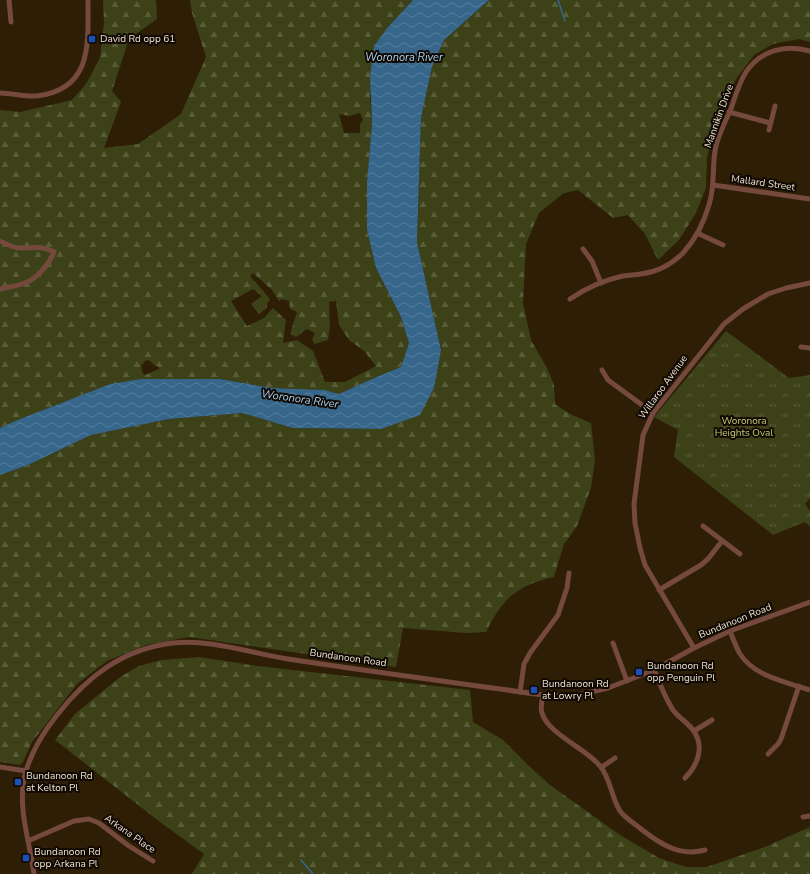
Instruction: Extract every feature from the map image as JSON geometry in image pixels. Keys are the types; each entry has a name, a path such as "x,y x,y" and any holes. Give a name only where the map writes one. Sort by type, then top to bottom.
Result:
{"street":[{"path":"9,0 11,22"},
{"path":"0,93 37,96 64,87 70,82 82,66 86,54 88,0"},
{"name":"Mannikin Drive","path":"570,299 586,289 601,283 624,276 648,273 664,267 683,253 697,232 707,212 713,185 715,150 744,77 758,59 772,51 795,48 810,51"},
{"path":"769,130 775,106"},
{"path":"729,112 770,123"},
{"name":"Mallard Street","path":"713,185 810,199"},
{"path":"697,232 723,245"},
{"path":"0,241 13,247 41,247 54,252 50,261 34,277 25,283 0,289"},
{"path":"584,249 592,262 601,283"},
{"name":"Willaroo Avenue","path":"694,648 645,565 636,531 634,513 635,490 641,442 645,428 653,413 706,345 730,319 752,303 768,294 786,288 810,283"},
{"path":"801,347 810,348"},
{"path":"602,370 608,380 653,413"},
{"path":"703,526 740,554"},
{"path":"659,590 701,565 708,559 722,540"},
{"path":"520,692 524,664 530,653 558,615 568,588 569,573"},
{"name":"Bundanoon Road","path":"34,874 22,804 26,771 35,749 45,731 82,686 118,660 148,648 173,643 210,644 281,658 520,692 543,695 581,695 603,690 627,681 654,670 694,648 730,631 810,602"},
{"path":"730,631 740,654 752,667 768,676 810,690"},
{"path":"613,644 627,681"},
{"path":"654,670 672,708 694,731 698,744 699,756 696,764 685,778"},
{"path":"768,754 781,739 799,686"},
{"path":"543,695 542,712 546,721 555,731 602,767 615,801 629,820 667,847 691,853 705,850"},
{"path":"694,731 712,720"},
{"path":"602,767 615,758"},
{"path":"0,767 26,771"},
{"path":"803,817 810,816"},
{"name":"Arkana Place","path":"28,841 74,821 89,819 99,823 129,846 154,861"}],"green space":[{"path":"103,0 156,0 157,19 129,39 112,91 121,102 104,148 138,144 181,114 206,57 192,13 190,0 413,0 388,27 370,95 372,124 367,181 367,230 376,268 401,317 409,343 401,367 339,394 325,390 272,388 220,379 141,379 110,384 0,428 0,110 20,112 72,100 86,84 100,58 104,23","holes":["360,113 363,120 360,124 360,133 344,133 339,114 350,116","253,273 272,290 279,301 282,299 289,301 290,309 297,312 290,334 296,337 307,329 315,333 312,340 315,344 328,340 330,326 329,302 336,301 339,325 349,340 364,351 376,366 345,382 325,382 313,351 297,340 283,343 286,320 273,308 264,318 247,326 231,301 253,289 262,296 251,304 259,314 267,308 267,304 270,299 250,276","149,360 154,365 159,367 159,369 145,375 143,374 141,366 145,361"]},
{"path":"489,0 810,0 810,42 799,39 773,44 754,55 736,79 715,129 707,157 706,188 696,213 679,240 658,260 645,234 628,215 613,218 578,190 564,193 539,213 526,244 523,303 531,340 547,368 554,385 555,404 570,414 591,423 595,460 591,488 577,526 564,544 554,577 520,589 512,595 498,610 486,632 466,633 403,628 396,667 189,637 146,645 107,661 77,684 32,742 23,762 20,765 0,762 0,475 28,465 91,435 169,419 242,413 293,428 381,429 441,350 417,242 421,118 432,67 444,40"},
{"name":"Woronora Heights Oval","path":"726,331 789,378 810,375 810,498 805,504 810,511 810,527 805,522 773,535 674,457 678,430 654,417"},
{"path":"199,657 258,666 470,690 473,722 503,740 550,785 620,835 659,858 686,867 707,867 765,847 810,827 810,874 192,874 204,854 160,822 55,740 75,714 120,677 139,666 161,660"}],"water":[{"name":"Woronora River","path":"413,0 489,0 444,40 432,67 421,118 417,242 441,350 434,388 420,415 381,429 293,428 242,413 169,419 91,435 28,465 0,475 0,428 110,384 141,379 220,379 272,388 325,390 339,394 401,367 409,343 401,317 376,268 367,230 367,181 372,124 370,77 374,46 388,27"}],"waterway":[{"path":"558,0 565,21"},
{"path":"301,860 313,874"}],"place":[{"name":"David Rd opp 61","path":"92,39"},
{"name":"Bundanoon Rd opp Penguin Pl","path":"639,672"},
{"name":"Bundanoon Rd at Lowry Pl","path":"534,690"},
{"name":"Bundanoon Rd at Kelton Pl","path":"18,782"},
{"name":"Bundanoon Rd opp Arkana Pl","path":"26,858"}]}
